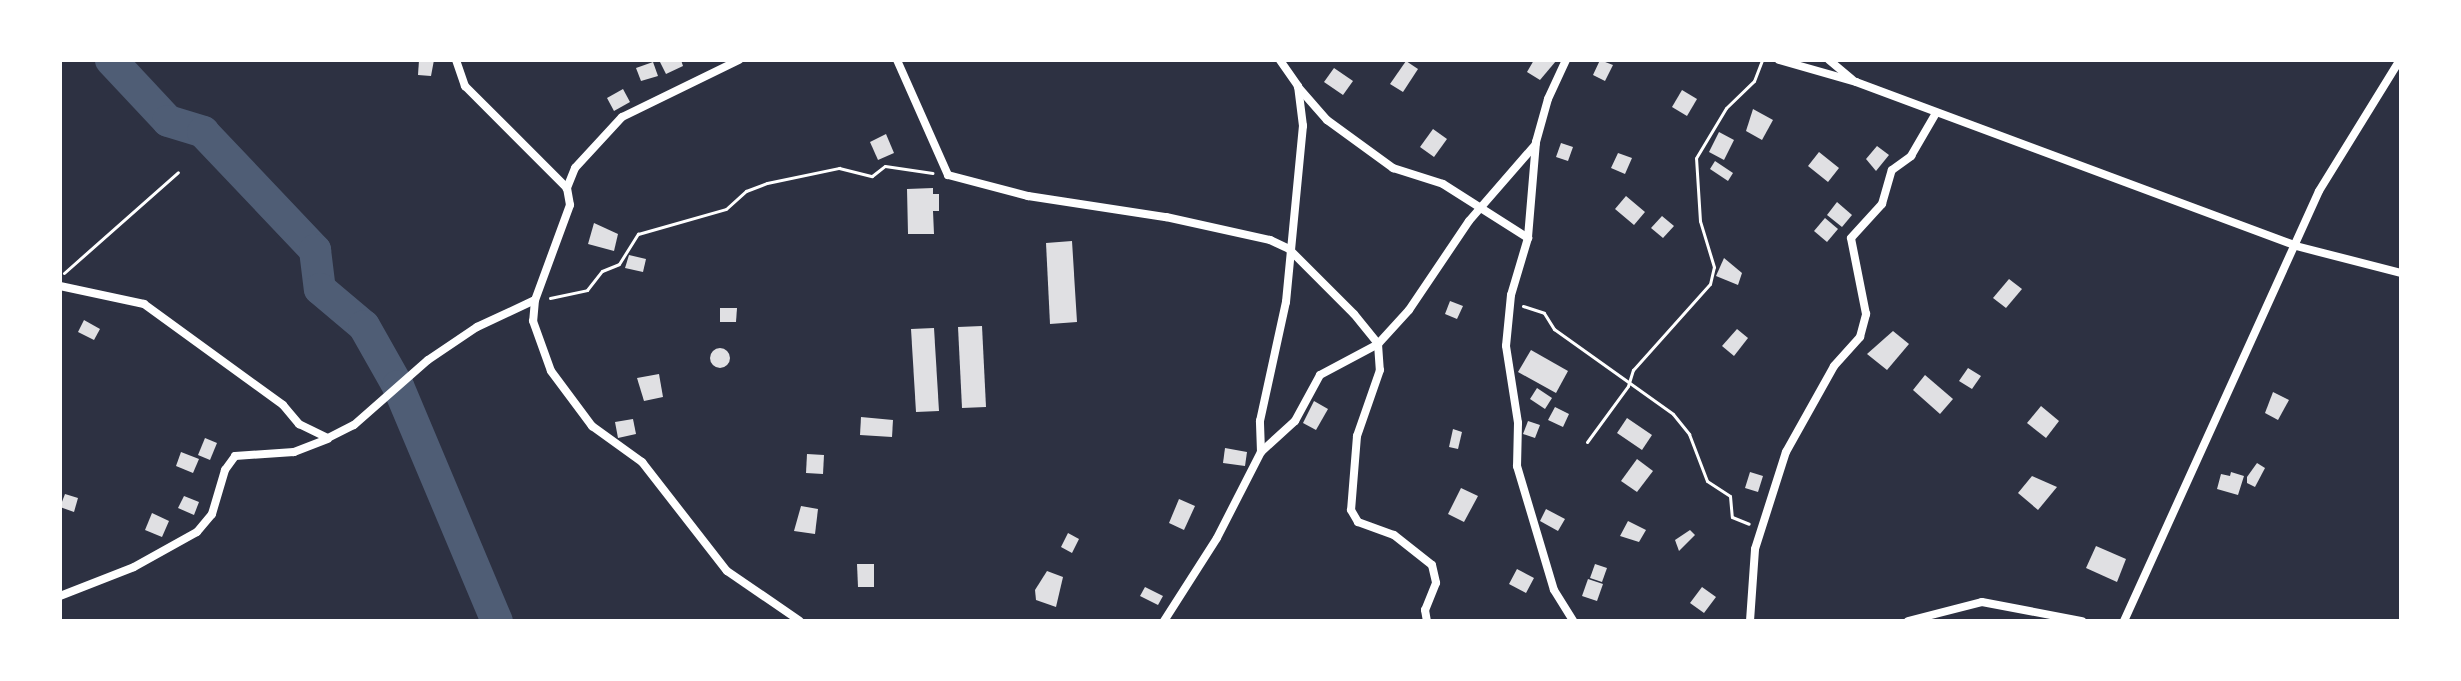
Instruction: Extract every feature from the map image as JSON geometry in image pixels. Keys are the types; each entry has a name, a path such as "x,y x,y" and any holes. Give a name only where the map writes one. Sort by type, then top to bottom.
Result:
{"street":[{"path":"456,60 465,86 567,188"},
{"path":"739,60 622,117 575,168 567,188 570,205 535,300 538,339 565,395 592,426 642,462 727,571 800,621"},
{"path":"897,60 948,175 1028,196 1166,217 1270,240 1289,249 1378,344 1380,370 1352,461 1351,510 1358,522 1394,535 1432,565 1436,583 1425,610 1427,621"},
{"path":"1280,60 1327,120 1393,168 1443,184 1528,238"},
{"path":"1566,60 1548,99 1536,142 1528,238 1511,295 1506,346 1518,423 1517,466 1554,590 1573,621"},
{"path":"1779,60 1856,82 2296,246 2401,273"},
{"path":"1829,60 1856,82"},
{"path":"2124,621 2319,191 2400,60"},
{"path":"1261,452 1260,421 1279,349 1303,126 1298,86"},
{"path":"1750,621 1760,529 1805,414 1834,366 1860,337 1866,314 1851,238 1882,204 1892,170 1911,156 1936,113"},
{"path":"1164,621 1217,538 1261,452 1295,421 1320,375 1378,344 1409,310 1481,209 1536,142"},
{"path":"60,286 144,304 283,405 299,424 328,438"},
{"path":"60,596 134,567 197,532 212,514 225,470 235,456 294,452 354,425 428,360 477,327 535,300"},
{"path":"1908,621 1982,602 2082,621"}],"path":[{"path":"1587,442 1629,380 1710,284 1714,267 1700,221 1696,158 1726,108 1754,81 1762,60"},
{"path":"535,300 587,290 602,271 619,264 638,234 726,209 746,191 767,183 850,167 872,176 885,166 948,175"},
{"path":"60,277 178,172"},
{"path":"1511,295 1526,310 1544,313 1554,329 1673,414 1689,434 1707,481 1730,496 1732,517 1760,529"}],"building":[{"path":"419,60 434,60 431,76 418,75"},
{"path":"681,60 683,66 666,74 660,62"},
{"path":"1534,60 1556,61 1540,80 1527,72"},
{"path":"1600,60 1613,65 1605,81 1593,75"},
{"path":"1406,61 1418,69 1403,92 1390,84"},
{"path":"653,62 658,76 641,81 636,68"},
{"path":"1334,68 1353,81 1343,95 1324,82"},
{"path":"623,89 630,102 614,111 607,98"},
{"path":"1682,90 1697,99 1687,116 1672,107"},
{"path":"1753,109 1773,120 1762,140 1746,131"},
{"path":"1433,129 1447,139 1434,157 1420,147"},
{"path":"1719,132 1734,140 1724,160 1709,152"},
{"path":"886,134 894,153 878,160 870,142"},
{"path":"1561,143 1573,147 1568,161 1556,157"},
{"path":"1877,146 1889,155 1876,171 1866,159"},
{"path":"1819,152 1839,168 1828,182 1808,166"},
{"path":"1618,153 1632,158 1625,174 1611,168"},
{"path":"1715,161 1733,173 1728,181 1710,169"},
{"path":"933,188 933,194 939,194 939,211 933,211 934,234 908,234 907,189"},
{"path":"1626,196 1645,212 1634,225 1615,209"},
{"path":"1837,202 1852,215 1842,227 1827,215"},
{"path":"1662,216 1674,226 1663,238 1651,228"},
{"path":"1825,218 1838,229 1827,242 1814,231"},
{"path":"594,223 618,234 614,251 588,244"},
{"path":"1072,241 1077,322 1050,324 1046,243"},
{"path":"629,255 646,259 643,272 625,268"},
{"path":"1724,258 1742,273 1738,285 1716,276"},
{"path":"2009,279 2022,289 2006,308 1993,298"},
{"path":"1450,301 1463,306 1457,319 1445,314"},
{"path":"720,308 737,308 736,322 720,322"},
{"path":"84,320 100,329 94,340 78,332"},
{"path":"982,326 986,407 962,408 958,327"},
{"path":"934,328 939,411 916,412 911,329"},
{"path":"1737,329 1748,338 1734,356 1722,346"},
{"path":"1893,331 1909,344 1887,370 1867,354"},
{"path":"720,348 727,351 730,358 727,365 720,368 713,365 710,358 713,351"},
{"path":"1531,350 1568,371 1556,393 1518,372"},
{"path":"1968,368 1981,376 1972,389 1959,381"},
{"path":"659,374 663,397 644,401 637,378"},
{"path":"1925,375 1953,399 1940,414 1913,390"},
{"path":"1537,388 1552,398 1545,409 1530,399"},
{"path":"2273,392 2289,400 2278,420 2265,413"},
{"path":"1314,401 1328,409 1316,430 1303,423"},
{"path":"2041,406 2059,421 2046,438 2027,423"},
{"path":"1555,407 1569,414 1563,427 1548,420"},
{"path":"861,417 893,420 892,437 860,435"},
{"path":"1627,418 1652,435 1642,450 1617,433"},
{"path":"633,419 636,434 618,438 615,422"},
{"path":"1528,421 1540,425 1535,438 1523,434"},
{"path":"1453,429 1462,432 1458,449 1449,447"},
{"path":"205,438 217,443 210,460 198,455"},
{"path":"1225,448 1247,452 1245,466 1223,463"},
{"path":"181,452 199,459 193,473 176,466"},
{"path":"807,454 824,455 823,474 806,473"},
{"path":"1637,459 1653,471 1637,492 1621,481"},
{"path":"2257,463 2265,468 2255,487 2247,483 2247,477"},
{"path":"1750,472 1763,476 1758,492 1745,488"},
{"path":"2231,472 2244,476 2238,495 2217,489 2221,474 2230,476"},
{"path":"2032,476 2057,487 2038,510 2018,493"},
{"path":"1461,488 1478,496 1464,522 1448,514"},
{"path":"65,494 78,498 74,512 60,507"},
{"path":"184,496 199,502 194,515 178,508"},
{"path":"1179,499 1195,506 1184,530 1169,523"},
{"path":"801,506 818,509 815,534 794,531"},
{"path":"1546,509 1565,519 1558,531 1540,521"},
{"path":"152,513 169,521 162,537 145,530"},
{"path":"1628,521 1646,530 1639,542 1620,536"},
{"path":"1690,530 1695,535 1679,551 1675,540"},
{"path":"1068,533 1079,539 1072,553 1061,547"},
{"path":"2096,546 2126,559 2117,582 2086,568"},
{"path":"857,564 874,564 874,587 858,587"},
{"path":"1595,564 1607,568 1602,582 1590,578"},
{"path":"1517,569 1534,578 1526,593 1509,584"},
{"path":"1047,571 1063,577 1056,607 1036,600 1035,590"},
{"path":"1588,579 1603,584 1597,601 1582,596"},
{"path":"1145,587 1163,596 1158,605 1140,596"},
{"path":"1702,587 1716,597 1704,613 1690,603"}],"waterway":[{"path":"111,60 168,121 203,132 315,250 320,289 364,326 398,386 497,621"}]}
